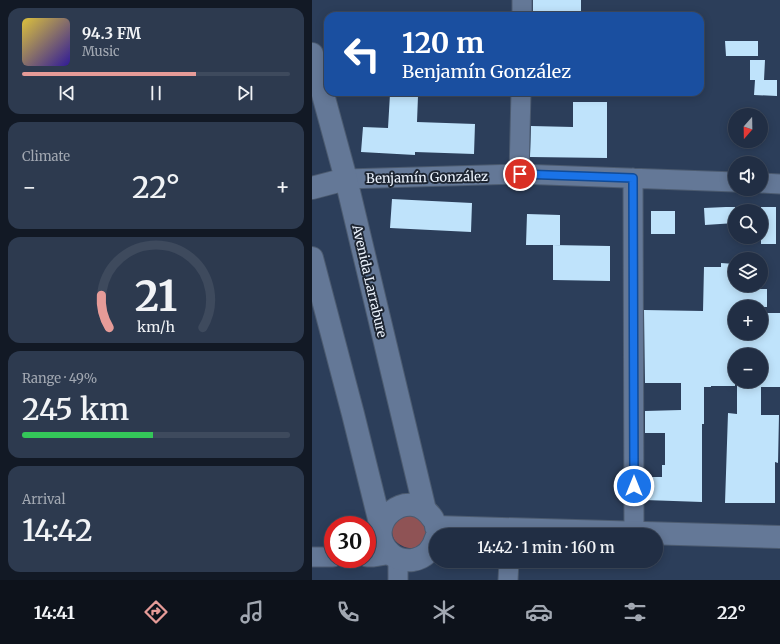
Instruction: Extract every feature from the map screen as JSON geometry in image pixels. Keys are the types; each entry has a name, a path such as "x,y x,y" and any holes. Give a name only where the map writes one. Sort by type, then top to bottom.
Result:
{"street":[{"path":"522,0 522,12"},
{"name":"Avenida Larrabure","path":"312,54 346,178 433,527"},
{"path":"520,174 521,96"},
{"name":"Benjamín González","path":"312,188 346,178 520,174 728,182"},
{"path":"633,178 634,528"},
{"path":"768,183 780,184"},
{"path":"312,258 353,414 381,527 383,542 386,549 395,556 406,560 414,560 422,557 429,552 434,544 433,527 416,506 407,505 390,511 384,518 381,527"},
{"path":"433,527 448,528"},
{"path":"663,534 780,537"},
{"path":"376,557 395,556"},
{"path":"395,556 398,580"},
{"path":"312,557 324,557"},
{"path":"508,580 509,568"}],"shaded area":[{"path":"409,510 430,528 426,538 420,546 408,548 400,545 393,538 391,527"}],"building":[{"path":"533,0 581,0 581,12 533,12"},
{"path":"725,41 758,41 758,56 726,56"},
{"path":"750,60 765,60 764,80 750,80"},
{"path":"755,80 777,80 777,96 754,95"},
{"path":"390,96 418,96 417,122 475,124 474,154 415,152 415,155 361,152 363,127 388,128"},
{"path":"573,102 607,102 607,158 530,157 531,126 573,127"},
{"path":"392,199 472,203 471,232 390,228"},
{"path":"728,207 728,223 705,225 704,208"},
{"path":"768,207 776,207 776,244 768,244"},
{"path":"651,211 675,211 675,234 651,234"},
{"path":"527,214 560,215 560,245 526,245"},
{"path":"553,245 610,246 610,281 553,280"},
{"path":"721,263 728,264 728,292 767,292 767,300 728,300 728,340 768,340 768,313 780,313 780,387 768,387 768,348 728,348 728,386 704,387 704,424 702,424 702,502 645,500 645,477 662,477 662,465 665,465 665,433 645,433 645,411 681,410 681,383 645,383 644,310 703,311 704,267 721,267"},
{"path":"737,388 761,388 761,415 779,415 778,463 775,462 775,503 725,503 728,413 737,414"}],"route":[{"path":"520,174 633,178 634,486"}]}
